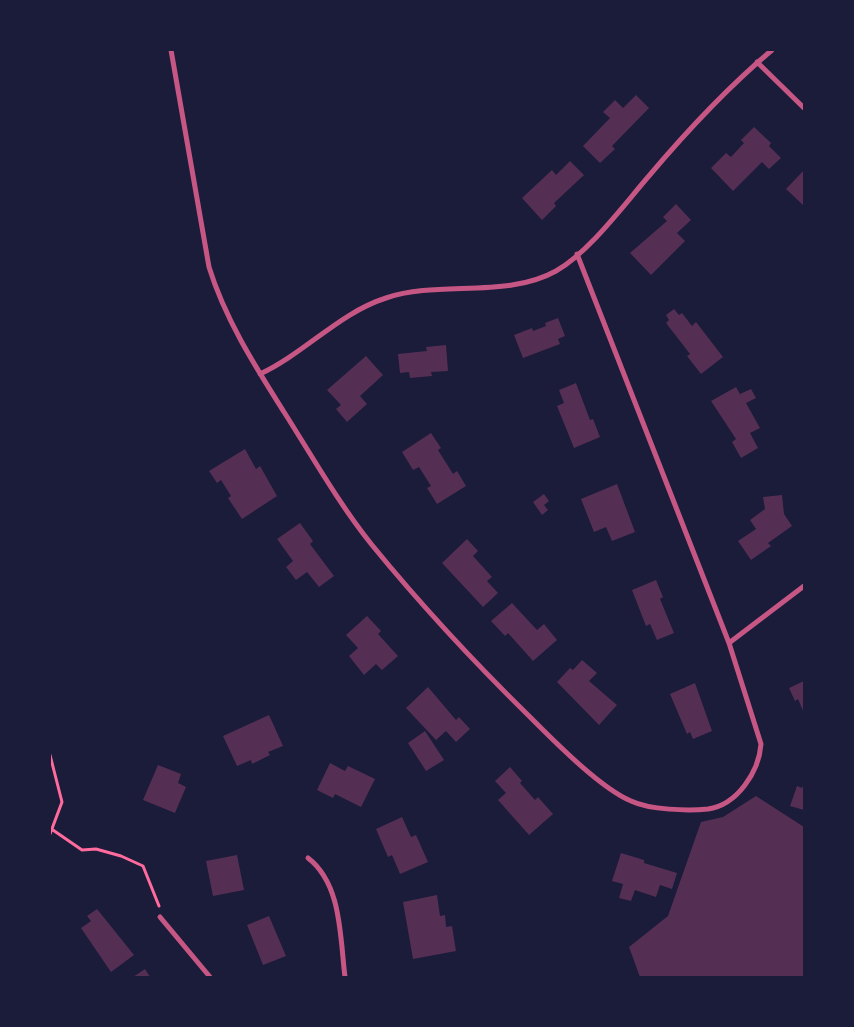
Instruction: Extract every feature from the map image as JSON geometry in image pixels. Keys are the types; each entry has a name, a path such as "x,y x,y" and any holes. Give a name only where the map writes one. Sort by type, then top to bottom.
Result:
{"street":[{"path":"170,50 209,267 218,296 260,374 335,493 371,544 476,664 561,748 610,788 632,802 686,811 716,807 738,794 760,760 761,744 729,643 577,254"},
{"path":"260,374 283,363 358,310 386,298 414,291 526,283 556,270 577,254 604,227 659,163 741,76 772,50"},
{"path":"757,62 804,108"},
{"path":"729,643 804,586"},
{"path":"308,858 318,866 333,894 345,977"},
{"path":"160,917 210,977"}],"path":[{"path":"50,755 62,802 51,831 82,850 96,849 121,856 143,866 159,903"}],"building":[{"path":"636,95 649,108 612,146 615,149 600,163 583,146 610,118 603,112 615,100 623,108"},
{"path":"754,127 771,143 769,146 781,158 769,169 762,162 733,191 711,168 726,153 731,157 744,143 741,140"},
{"path":"570,161 584,175 554,203 556,206 542,220 522,198 552,170 556,175"},
{"path":"804,170 804,206 786,189"},
{"path":"676,204 691,220 677,233 685,241 651,275 630,253 667,221 663,217"},
{"path":"674,309 679,315 682,313 692,326 696,322 723,357 701,374 687,356 690,354 666,323 669,320 666,315"},
{"path":"558,318 565,336 558,339 560,344 523,358 514,335 532,328 533,331 546,326 545,323"},
{"path":"446,345 448,371 431,372 432,376 410,378 409,372 400,373 398,354 427,351 426,347"},
{"path":"366,356 383,375 360,396 367,404 347,422 336,409 341,405 327,390"},
{"path":"576,383 590,420 593,419 600,437 574,448 557,406 564,403 559,390"},
{"path":"736,387 740,394 751,389 756,398 746,403 760,428 750,433 758,448 741,458 732,442 736,439 711,401"},
{"path":"431,433 441,448 438,450 453,474 457,471 466,486 437,504 427,488 431,486 419,467 413,470 402,452"},
{"path":"245,449 256,469 260,466 277,496 242,519 228,498 231,496 221,480 217,483 209,471"},
{"path":"617,484 635,532 612,541 606,527 594,532 581,499"},
{"path":"544,494 549,501 544,505 548,510 542,515 533,502"},
{"path":"782,495 784,514 792,526 768,543 771,546 751,560 738,541 756,529 750,520 765,509 763,497"},
{"path":"300,523 313,541 310,544 334,576 319,587 307,572 296,580 286,567 293,561 277,539"},
{"path":"467,539 478,551 473,556 492,577 487,581 498,593 483,607 442,563"},
{"path":"656,580 663,597 660,599 674,633 657,640 650,624 646,626 632,590"},
{"path":"512,603 537,630 544,624 557,640 533,661 508,633 505,636 491,621"},
{"path":"367,616 381,631 378,634 398,656 382,670 376,664 364,675 349,656 358,648 346,635"},
{"path":"582,660 597,673 589,681 617,705 599,725 557,682 570,668 573,670"},
{"path":"804,681 804,713 798,699 795,701 789,688"},
{"path":"695,683 712,731 693,739 690,732 687,734 670,694"},
{"path":"428,687 456,720 459,717 470,729 456,742 446,731 436,740 406,708"},
{"path":"269,715 283,746 268,752 270,755 252,764 251,760 237,766 223,736"},
{"path":"425,731 444,760 426,771 408,743"},
{"path":"330,763 345,771 348,766 375,779 361,807 335,794 333,798 317,790"},
{"path":"158,765 181,774 178,783 186,787 175,813 143,800"},
{"path":"510,767 522,781 520,783 535,800 538,797 553,814 529,835 498,800 506,793 495,781"},
{"path":"804,783 804,810 790,806 797,786 802,788"},
{"path":"756,796 804,827 804,977 640,977 629,947 668,916 701,822 723,817"},
{"path":"402,817 411,837 416,835 428,862 400,874 392,855 388,857 376,829"},
{"path":"621,853 644,860 644,863 677,873 672,889 660,885 656,897 635,890 631,901 619,898 623,884 612,881"},
{"path":"237,855 244,890 213,896 206,861"},
{"path":"437,895 440,916 445,915 446,927 452,926 456,951 413,959 403,902"},
{"path":"97,909 134,955 111,972 81,928 91,921 87,916"},
{"path":"269,916 286,956 263,965 247,925"},
{"path":"145,969 150,977 133,977"}]}
